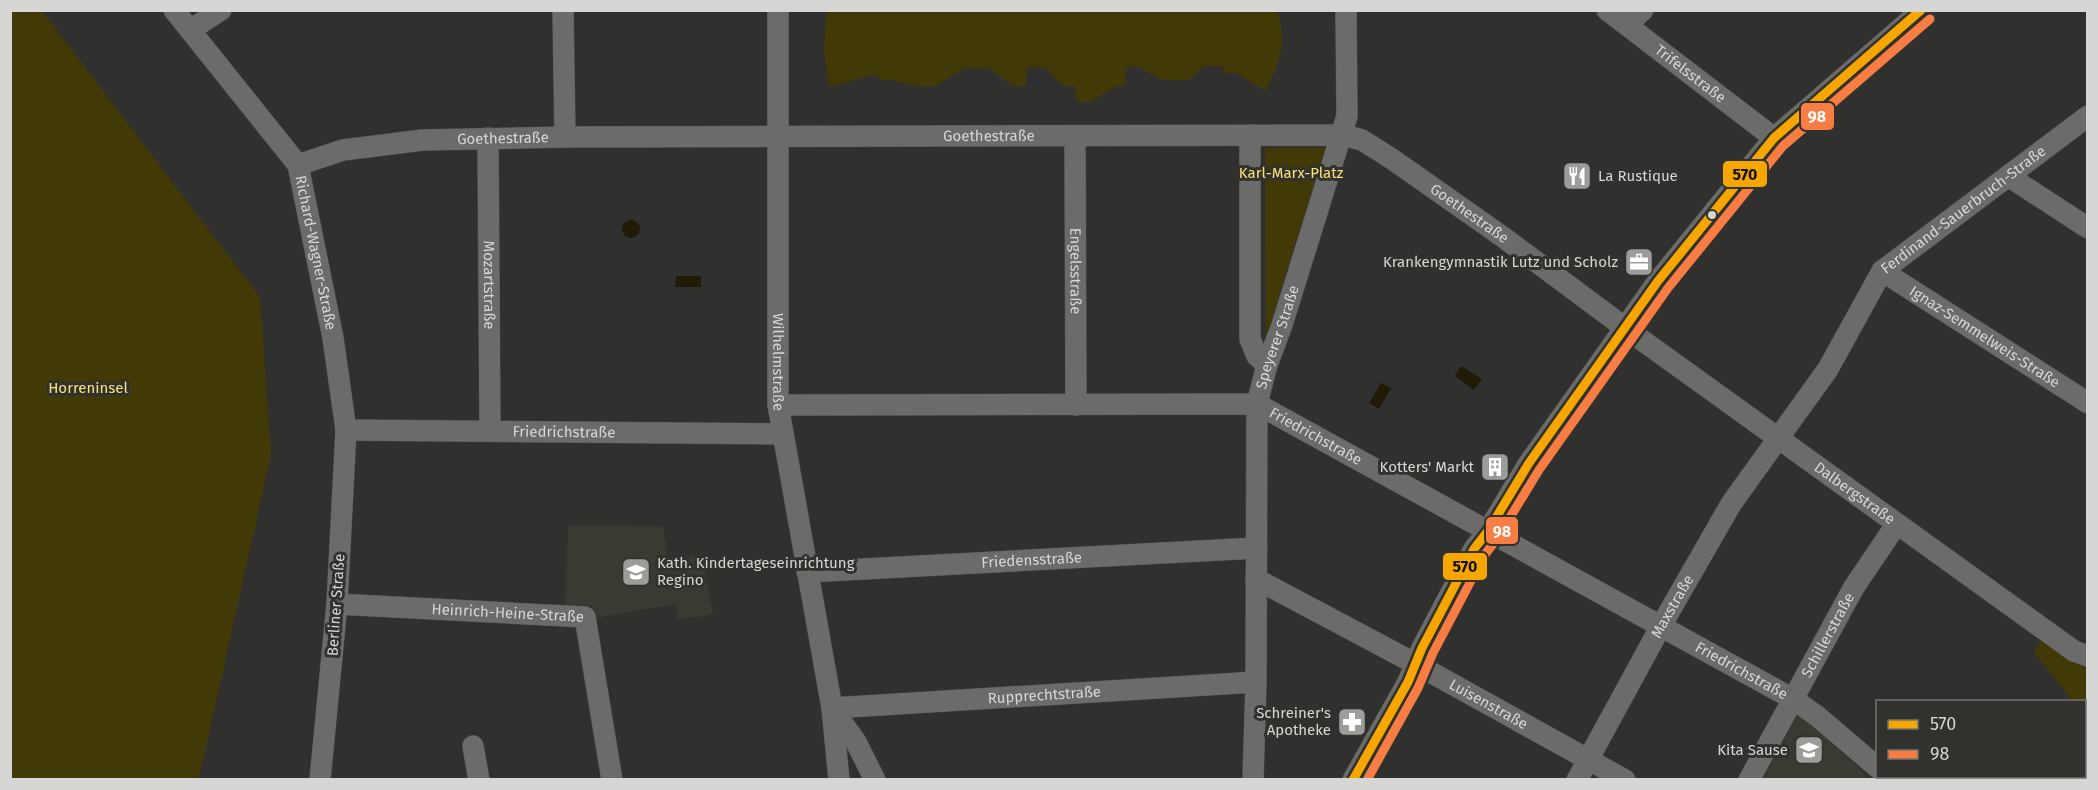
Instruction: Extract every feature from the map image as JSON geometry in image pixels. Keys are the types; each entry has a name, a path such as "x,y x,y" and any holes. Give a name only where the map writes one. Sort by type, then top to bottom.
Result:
{"street":[{"name":"Richard-Wagner-Straße","path":"174,10 298,165 333,338 346,430"},
{"path":"190,30 221,10"},
{"path":"563,10 565,136"},
{"name":"Wilhelmstraße","path":"778,10 778,405 832,708 839,780"},
{"name":"Speyerer Straße","path":"1252,780 1256,682 1257,404 1267,365 1343,135 1347,116 1346,10"},
{"name":"Trifelsstraße","path":"1607,10 1774,138"},
{"path":"1627,25 1643,10"},
{"path":"1353,780 1408,682 1422,648 1474,549 1488,531 1529,463 1658,281 1774,138 1922,10"},
{"name":"Ferdinand-Sauerbruch-Straße","path":"1778,439 1827,369 1882,271 2088,116"},
{"path":"1250,135 1250,339 1257,356 1267,365"},
{"name":"Goethestraße","path":"298,165 343,150 423,140 488,138 1343,135 1362,140 1392,159 1503,237 1624,328"},
{"name":"Engelsstraße","path":"1075,137 1076,405"},
{"name":"Mozartstraße","path":"488,138 490,431"},
{"path":"2008,176 2088,228"},
{"name":"Ignaz-Semmelweis-Straße","path":"1882,271 2088,403"},
{"name":"Dalbergstraße","path":"1624,328 2074,651 2088,656"},
{"name":"Friedrichstraße","path":"778,405 1257,404 1793,699 1817,716 1876,766"},
{"name":"Friedrichstraße","path":"346,430 782,434"},
{"name":"Berliner Straße","path":"320,780 337,604 346,430"},
{"name":"Maxstraße","path":"1577,780 1731,504 1778,439"},
{"name":"Schillerstraße","path":"1749,780 1854,588 1896,525"},
{"name":"Friedensstraße","path":"807,572 1257,548"},
{"name":"Luisenstraße","path":"1256,579 1416,664 1625,780"},
{"name":"Heinrich-Heine-Straße","path":"337,604 585,617 612,780"},
{"name":"Rupprechtstraße","path":"832,708 1256,682"},
{"name":"Wilhelmstraße","path":"832,708 856,742 875,780"},
{"path":"473,746 479,780"}],"shaded area":[{"path":"631,220 637,223 640,229 637,235 631,238 625,235 622,229 625,223"},
{"path":"676,276 701,276 701,287 675,287"},
{"path":"1461,366 1482,379 1474,390 1455,376"},
{"path":"1381,383 1391,388 1379,409 1369,403"},
{"name":"Kath. Kindertageseinrichtung Regino","path":"568,525 663,526 668,559 702,554 713,614 678,620 676,604 594,618 592,606 565,605"},
{"name":"Kita Sause","path":"1800,716 1869,779 1763,780 1796,717"}],"green space":[{"path":"1277,10 1282,33 1281,52 1266,91 1236,73 1223,73 1223,66 1205,66 1188,80 1162,80 1138,67 1126,67 1125,86 1117,86 1089,102 1076,102 1075,86 1063,86 1044,67 1027,68 1026,86 1013,86 989,68 965,68 935,86 879,80 878,75 829,86 824,50 827,11"},
{"name":"Horreninsel","path":"10,11 42,11 260,297 271,455 199,779 11,779"},
{"name":"Karl-Marx-Platz","path":"1265,148 1325,148 1266,337"},
{"path":"2042,640 2087,665 2086,708 2086,700 2072,700 2034,652"}],"transit line":[{"name":"570","path":"1353,780 1408,682 1422,648 1474,549 1488,531 1529,463 1658,281 1774,138 1921,10"},
{"name":"98","path":"1367,780 1418,688 1433,653 1484,556 1539,470 1668,288 1783,146 1930,19"}],"place":[{"name":"La Rustique","path":"1577,176"},
{"name":"Krankengymnastik Lutz und Scholz","path":"1639,262"},
{"name":"Kotters' Markt","path":"1495,467"},
{"name":"Kath. Kindertageseinrichtung Regino","path":"636,572"},
{"name":"Schreiner's Apotheke","path":"1352,722"},
{"name":"Kita Sause","path":"1809,750"}]}
